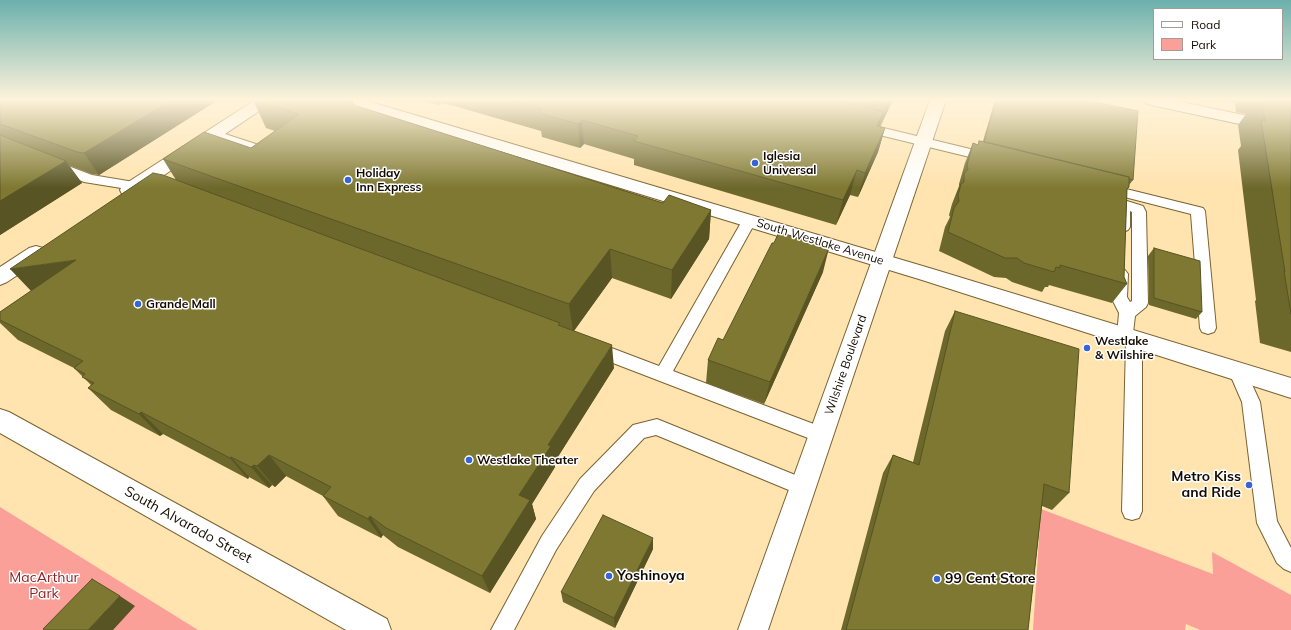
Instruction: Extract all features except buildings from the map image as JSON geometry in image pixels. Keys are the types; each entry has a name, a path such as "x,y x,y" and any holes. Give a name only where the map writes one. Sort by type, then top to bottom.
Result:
{"main road":[{"path":"116,199 220,129"},
{"name":"South Westlake Avenue","path":"445,129 882,261 1291,388"},
{"name":"Wilshire Boulevard","path":"753,630 928,129"},
{"path":"0,277 52,242"},
{"name":"South Alvarado Street","path":"0,420 376,630"}],"lane":[{"path":"875,129 1002,161"},
{"path":"213,134 280,157"},
{"path":"39,159 89,179 162,190"},
{"path":"1092,184 1128,200 1198,211 1208,328"},
{"path":"1122,241 1123,209 1128,200"},
{"path":"1127,313 1140,303 1139,212 1138,209 1128,200"},
{"path":"663,374 749,221"},
{"path":"1121,257 1119,297 1127,313 1129,338 1132,511"},
{"path":"581,344 822,435"},
{"path":"1238,372 1252,402 1267,523 1284,556 1291,562"},
{"path":"502,630 549,543 587,485 640,431 657,427 803,487"}],"green space":[{"name":"MacArthur Park","path":"0,507 198,630 0,630"},
{"path":"1041,509 1213,574 1212,552 1291,595 1291,630 1200,630 1186,624 1185,630 1033,630"}],"place":[{"name":"Iglesia Universal","path":"755,163"},
{"name":"Holiday Inn Express","path":"348,180"},
{"name":"Grande Mall","path":"138,304"},
{"name":"Westlake & Wilshire","path":"1087,348"},
{"name":"Westlake Theater","path":"469,460"},
{"name":"Metro Kiss and Ride","path":"1249,485"},
{"name":"Yoshinoya","path":"609,576"},
{"name":"99 Cent Store","path":"937,579"}]}
